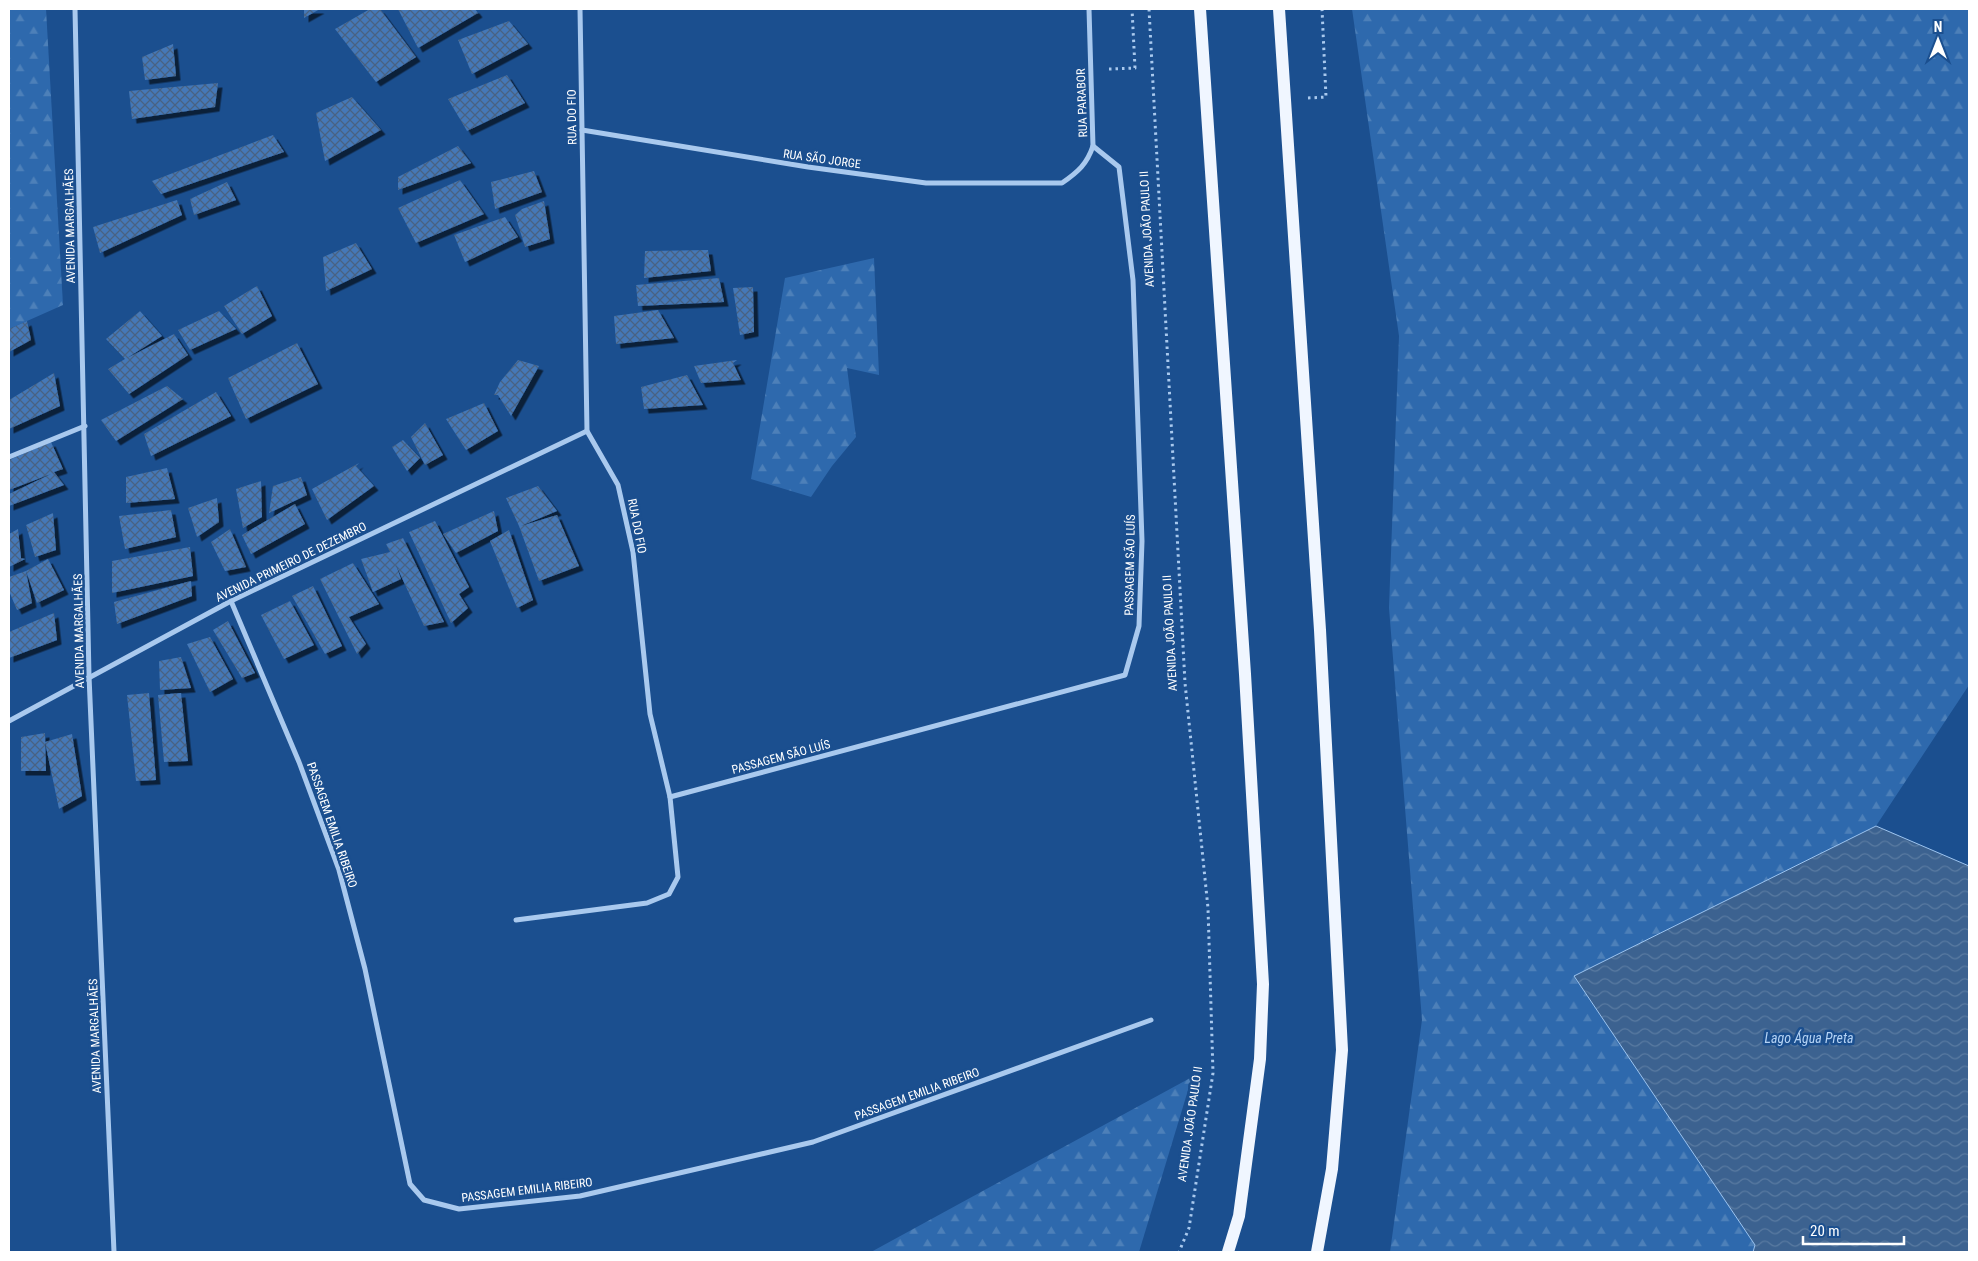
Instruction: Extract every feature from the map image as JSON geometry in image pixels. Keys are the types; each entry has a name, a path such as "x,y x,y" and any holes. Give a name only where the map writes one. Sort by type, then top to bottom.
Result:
{"main road":[{"path":"1200,9 1244,664 1263,984 1258,1078 1239,1216 1228,1252"},
{"path":"1279,9 1320,630 1342,1050 1332,1169 1317,1252"}],"street":[{"name":"AVENIDA MARGALHÃES","path":"75,9 89,676 114,1252"},
{"name":"RUA DO FIO","path":"516,920 647,903 669,894 678,877 670,797 650,714 633,552 618,485 587,431 580,9"},
{"name":"RUA PARABOR","path":"1062,183 1080,170 1093,146 1089,9"},
{"name":"RUA SÃO JORGE","path":"582,130 808,168 926,183 1062,183"},
{"name":"PASSAGEM SÃO LUÍS","path":"670,797 1125,675 1139,626 1142,541 1133,280 1119,168 1093,146"},
{"path":"9,457 85,426"},
{"name":"AVENIDA PRIMEIRO DE DEZEMBRO","path":"9,722 89,676 231,601 587,431"},
{"name":"PASSAGEM EMILIA RIBEIRO","path":"231,601 299,762 339,870 365,968 410,1184 424,1200 460,1209 580,1196 814,1142 1151,1020"}],"path":[{"path":"1106,61 1107,69 1135,68 1132,9"},
{"name":"AVENIDA JOÃO PAULO II","path":"1149,9 1185,683 1208,908 1213,1073 1189,1228 1179,1252"},
{"path":"1285,99 1326,97 1322,9"}],"green space":[{"path":"9,9 46,9 63,305 9,329"},
{"path":"1352,9 1969,9 1969,685 1876,826 1574,976 1755,1245 1753,1252 1390,1252 1422,1020 1389,608 1399,336"},
{"path":"874,258 879,375 847,368 856,437 832,466 811,497 751,479 785,278"},
{"path":"1192,1077 1139,1252 871,1252"}],"water":[{"name":"Lago Água Preta","path":"1876,826 1969,866 1969,1252 1753,1252 1755,1245 1574,976"}],"building":[{"path":"304,9 320,9 304,18"},
{"path":"370,9 380,9 416,57 376,82 335,29"},
{"path":"398,9 475,9 478,13 418,48"},
{"path":"509,21 528,44 472,74 458,40"},
{"path":"173,44 176,76 145,80 142,57"},
{"path":"507,75 525,103 467,131 448,99"},
{"path":"218,83 215,107 132,119 129,91"},
{"path":"352,97 381,130 325,161 316,113"},
{"path":"273,135 284,152 161,194 152,181"},
{"path":"458,146 471,163 398,190 398,177"},
{"path":"534,171 542,192 495,209 491,182"},
{"path":"460,180 484,214 416,243 398,208"},
{"path":"227,182 236,200 194,215 190,199"},
{"path":"177,200 182,215 100,253 93,227"},
{"path":"544,201 550,239 525,247 515,215 522,209"},
{"path":"505,217 518,237 465,262 454,235"},
{"path":"356,243 372,269 326,291 323,257"},
{"path":"708,250 711,271 644,278 645,251"},
{"path":"719,278 724,302 638,306 636,285"},
{"path":"257,286 272,316 242,334 224,306"},
{"path":"753,287 754,332 740,335 733,288"},
{"path":"658,310 674,338 616,344 614,316"},
{"path":"140,311 162,336 127,358 174,334 188,355 129,394 108,369 125,359 106,339"},
{"path":"219,311 236,329 190,350 178,330"},
{"path":"27,321 31,340 9,352 9,329"},
{"path":"297,343 318,384 246,419 228,378"},
{"path":"518,360 539,366 511,416 498,395 494,395 500,382"},
{"path":"737,360 733,363 741,380 701,383 694,366"},
{"path":"54,373 60,406 9,429 9,400"},
{"path":"687,375 703,405 644,409 641,387"},
{"path":"167,386 183,399 116,441 101,420"},
{"path":"216,392 231,416 151,456 144,434"},
{"path":"484,403 498,431 466,450 446,419"},
{"path":"425,423 443,455 425,465 411,437"},
{"path":"403,440 420,458 407,471 392,447"},
{"path":"51,442 63,469 54,472 64,485 9,506 9,494 51,474 9,490 9,460"},
{"path":"359,463 356,466 374,486 327,520 312,489"},
{"path":"167,468 175,499 126,503 126,477"},
{"path":"301,477 307,495 269,513 273,486"},
{"path":"261,481 262,517 243,528 236,489"},
{"path":"538,486 557,511 521,526 557,515 579,566 539,581 519,526 506,498"},
{"path":"217,498 219,522 197,537 188,508"},
{"path":"295,504 305,524 251,554 242,535"},
{"path":"171,510 176,537 125,549 119,516"},
{"path":"494,511 498,531 456,553 443,534"},
{"path":"53,513 56,550 35,557 26,525"},
{"path":"435,521 469,587 459,594 468,608 451,623 409,532"},
{"path":"18,529 21,558 25,559 9,567 9,534"},
{"path":"230,529 246,567 225,571 211,542"},
{"path":"509,530 533,600 517,608 490,541"},
{"path":"403,538 444,622 424,626 396,565 401,579 373,592 361,559 390,552 386,544"},
{"path":"190,547 193,576 112,593 112,561"},
{"path":"48,559 64,590 37,603 26,571"},
{"path":"353,563 379,604 349,617 366,644 357,654 320,579"},
{"path":"26,571 32,603 17,610 9,591 9,577"},
{"path":"191,581 192,596 117,624 114,602"},
{"path":"313,586 342,646 325,654 292,596"},
{"path":"290,601 314,645 284,659 261,615"},
{"path":"54,613 57,640 9,658 9,632"},
{"path":"228,621 255,673 242,678 213,630"},
{"path":"210,637 233,679 210,692 187,644"},
{"path":"181,657 191,688 160,690 159,661"},
{"path":"149,693 156,780 136,781 127,695"},
{"path":"181,693 188,761 164,762 158,695"},
{"path":"45,733 46,771 21,771 21,737"},
{"path":"72,734 82,796 59,809 45,742"}]}
